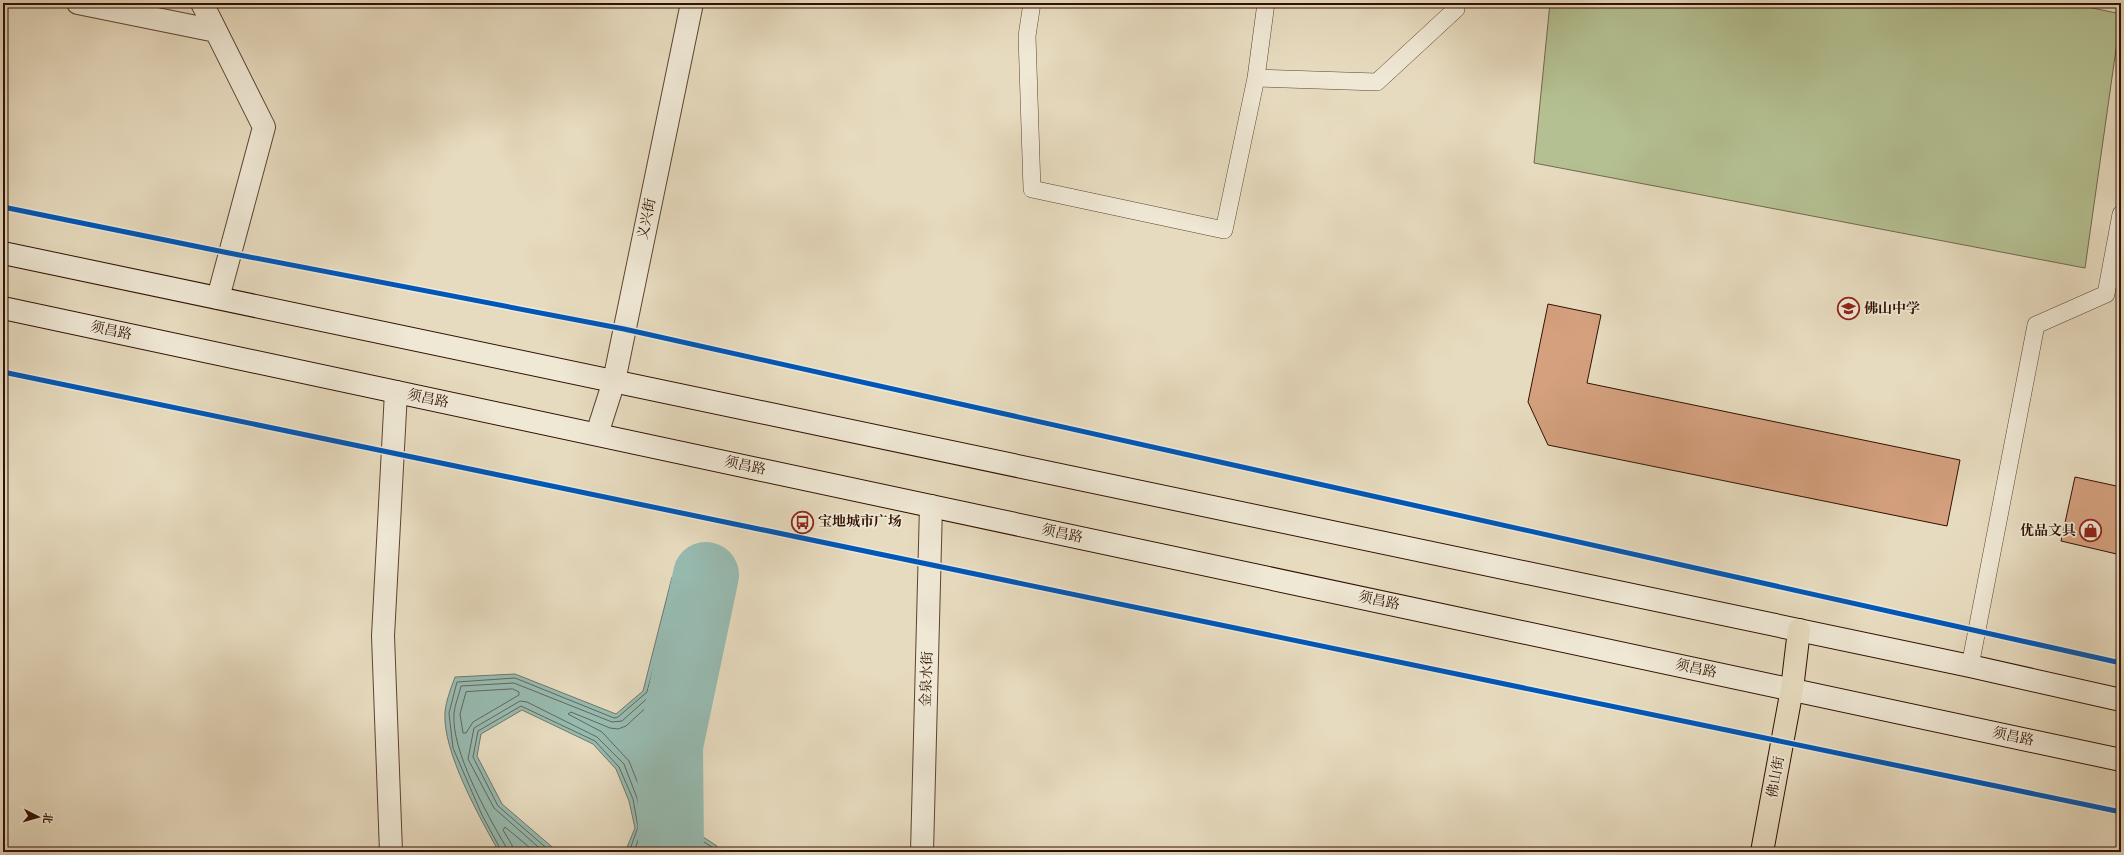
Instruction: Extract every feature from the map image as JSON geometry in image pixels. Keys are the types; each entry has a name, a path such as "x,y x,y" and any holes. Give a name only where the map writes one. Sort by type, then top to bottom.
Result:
{"main road":[{"path":"78,3 216,31"},
{"path":"202,3 264,127 218,298"},
{"name":"义兴街","path":"597,434 614,381 692,3"},
{"path":"3,253 1970,666 2121,700"},
{"name":"须昌路","path":"3,308 2121,760"},
{"path":"391,852 383,636 396,392"},
{"name":"金泉水街","path":"922,852 931,506"},
{"name":"佛山街","path":"1762,852 1792,689 1799,630"}],"lane":[{"path":"1032,3 1027,36 1032,189 1224,230 1256,78 1266,3"},
{"path":"1256,78 1377,82 1456,9 1456,3"},
{"path":"1970,666 2036,325 2106,294 2121,214"}],"green space":[{"path":"1550,3 2069,3 2121,14 2085,268 1534,163"}],"water":[{"path":"672,577 734,587 693,765 686,826 717,846 716,852 625,852 635,828 629,801 616,769 593,744 522,710 481,734 477,756 502,804 558,852 499,852 464,784 450,746 446,728 445,712 455,677 515,674 616,714 643,691"}],"building":[{"path":"1548,304 1601,315 1587,383 1960,460 1947,526 1548,445 1528,402"},
{"path":"2075,477 2121,487 2121,555 2061,541"}],"waterway":[{"path":"671,852 670,746 706,575"}],"cycle path":[{"path":"3,207 229,253 624,329 2121,663"},
{"path":"3,372 2121,812"}],"place":[{"name":"佛山中学","path":"1848,309"},
{"name":"宝地城市广场","path":"803,522"},
{"name":"优品文具","path":"2091,531"}]}
